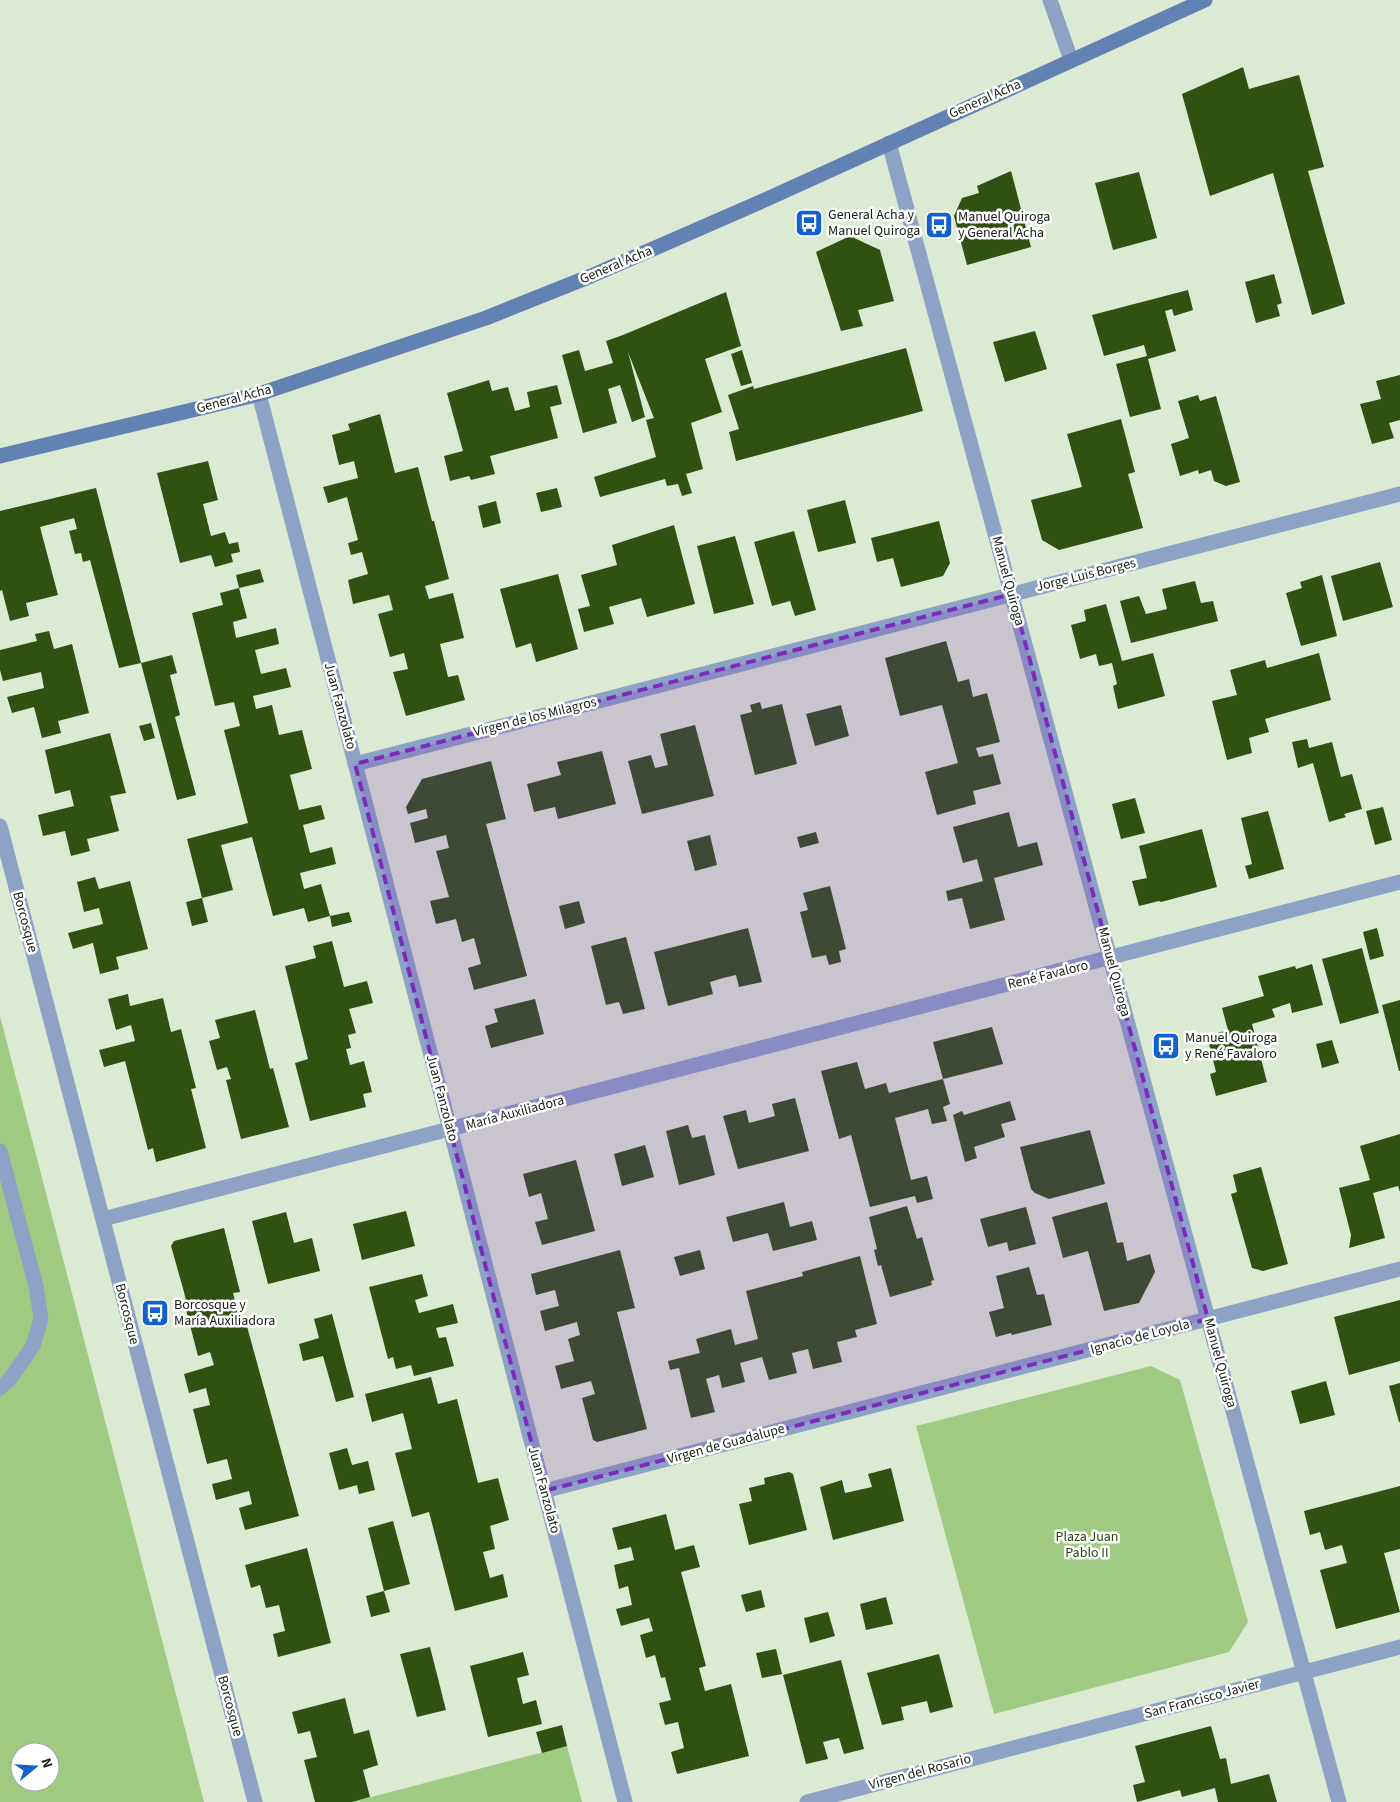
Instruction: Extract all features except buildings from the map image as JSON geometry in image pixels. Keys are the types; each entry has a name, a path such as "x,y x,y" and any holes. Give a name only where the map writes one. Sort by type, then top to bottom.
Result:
{"main road":[{"name":"General Acha","path":"0,456 259,394 486,318 591,276 767,199 1204,0"}],"street":[{"path":"1050,0 1071,60"},
{"name":"Manuel Quiroga","path":"889,143 1339,1802"},
{"name":"Juan Fanzolato","path":"259,394 625,1802"},
{"name":"Jorge Luis Borges","path":"714,671 1400,494"},
{"name":"Virgen de los Milagros","path":"355,764 714,671"},
{"name":"Borcosque","path":"0,826 255,1802"},
{"name":"René Favaloro","path":"811,1036 1400,882"},
{"name":"María Auxiliadora","path":"103,1220 811,1036"},
{"path":"0,1151 36,1286 41,1319 33,1346 10,1379 0,1388"},
{"name":"Ignacio de Loyola","path":"909,1397 1400,1269"},
{"name":"Virgen de Guadalupe","path":"544,1492 909,1397"},
{"name":"San Francisco Javier","path":"1003,1751 1400,1647"},
{"name":"Virgen del Rosario","path":"807,1802 1003,1751"}],"highlighted area":[{"path":"1012,594 1208,1319 544,1491 355,764"}],"green space":[{"path":"0,1016 204,1802 0,1802"},
{"name":"Plaza Juan Pablo II","path":"1151,1366 1180,1380 1248,1622 1229,1652 994,1714 916,1426"},
{"path":"567,1746 582,1802 352,1802"}],"place":[{"name":"General Acha y Manuel Quiroga","path":"809,223"},
{"name":"Manuel Quiroga y General Acha","path":"939,225"},
{"name":"Manuel Quiroga y René Favaloro","path":"1166,1046"},
{"name":"Borcosque y María Auxiliadora","path":"155,1313"}]}
